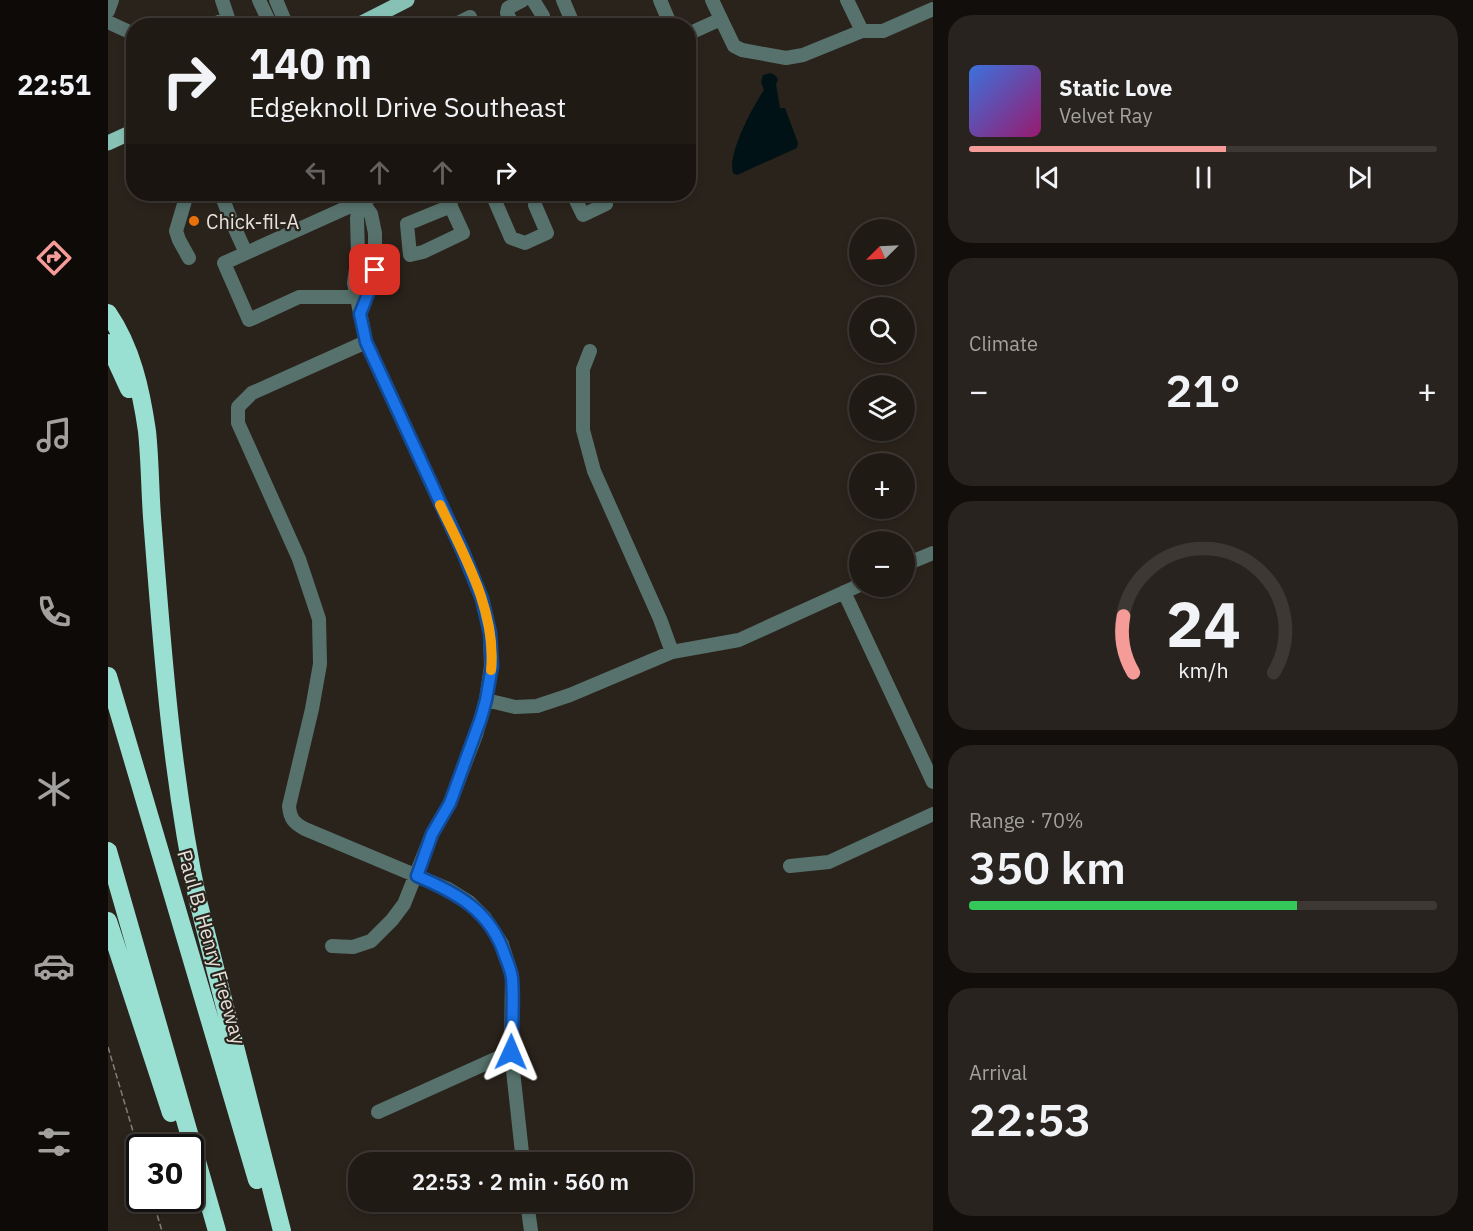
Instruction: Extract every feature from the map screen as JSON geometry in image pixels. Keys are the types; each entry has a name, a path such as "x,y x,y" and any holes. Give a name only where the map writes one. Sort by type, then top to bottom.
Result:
{"highway":[{"path":"108,313 130,357 142,402 148,442 152,514 174,763 188,855 282,1231"},
{"path":"108,343 129,388 152,514"},
{"name":"Paul B. Henry Freeway","path":"108,676 272,1231"},
{"path":"108,851 217,1231"},
{"path":"108,921 177,1134"},
{"path":"203,1212 209,1231"}],"main road":[{"path":"372,18 407,0"},
{"path":"108,143 126,135"}],"street":[{"path":"108,11 112,0"},
{"path":"259,0 268,18"},
{"path":"276,0 283,18"},
{"path":"510,18 508,8 523,0"},
{"path":"533,0 543,16"},
{"path":"562,0 570,18"},
{"path":"660,0 668,18"},
{"path":"712,0 734,46 742,50 786,58 803,55 862,31 883,31 933,9"},
{"path":"847,0 862,31"},
{"path":"219,1 228,18"},
{"path":"696,30 721,19"},
{"path":"108,22 126,30"},
{"path":"184,201 176,231 178,240 189,258"},
{"path":"224,201 246,254"},
{"path":"350,201 224,263 249,320 299,297 357,297"},
{"path":"332,946 353,947 371,941 404,904 432,834 450,803 476,735 486,700 492,666 490,633 482,599 463,552 366,342 354,283 358,254 358,201"},
{"path":"360,314 375,270 375,233 371,213 361,201"},
{"path":"495,201 511,238 525,243 547,233 536,205"},
{"path":"577,201 584,215 606,204 604,201"},
{"path":"366,342 252,393 238,407 238,423 299,559 319,619 321,664 290,806 290,817 295,824 448,889 469,902 485,918 502,944 512,976 511,1052 522,1152"},
{"path":"590,351 583,369 584,430 594,471 660,619 672,652"},
{"path":"915,560 933,553"},
{"path":"486,700 515,707 537,706 570,695 672,652 738,640 849,590"},
{"path":"844,592 933,782"},
{"path":"790,866 829,862 933,814"},
{"path":"378,1112 511,1052"},
{"path":"527,1212 527,1230"}],"path":[{"path":"108,1047 134,1134"},
{"path":"156,1212 162,1231"}],"shaded area":[{"path":"771,73 778,80 776,84 780,108 785,108 798,143 797,148 737,175 733,173 732,165 737,143 764,90 761,82 763,75"}],"slow traffic":[{"path":"440,505 463,552 482,599 490,633 491,670"}],"place":[{"name":"Chick-fil-A","path":"194,221"}],"route":[{"path":"375,270 360,314 366,342 463,552 482,599 490,633 492,666 486,700 476,735 450,803 432,834 417,876 448,889 469,902 485,918 502,944 512,976 511,1052"}]}
